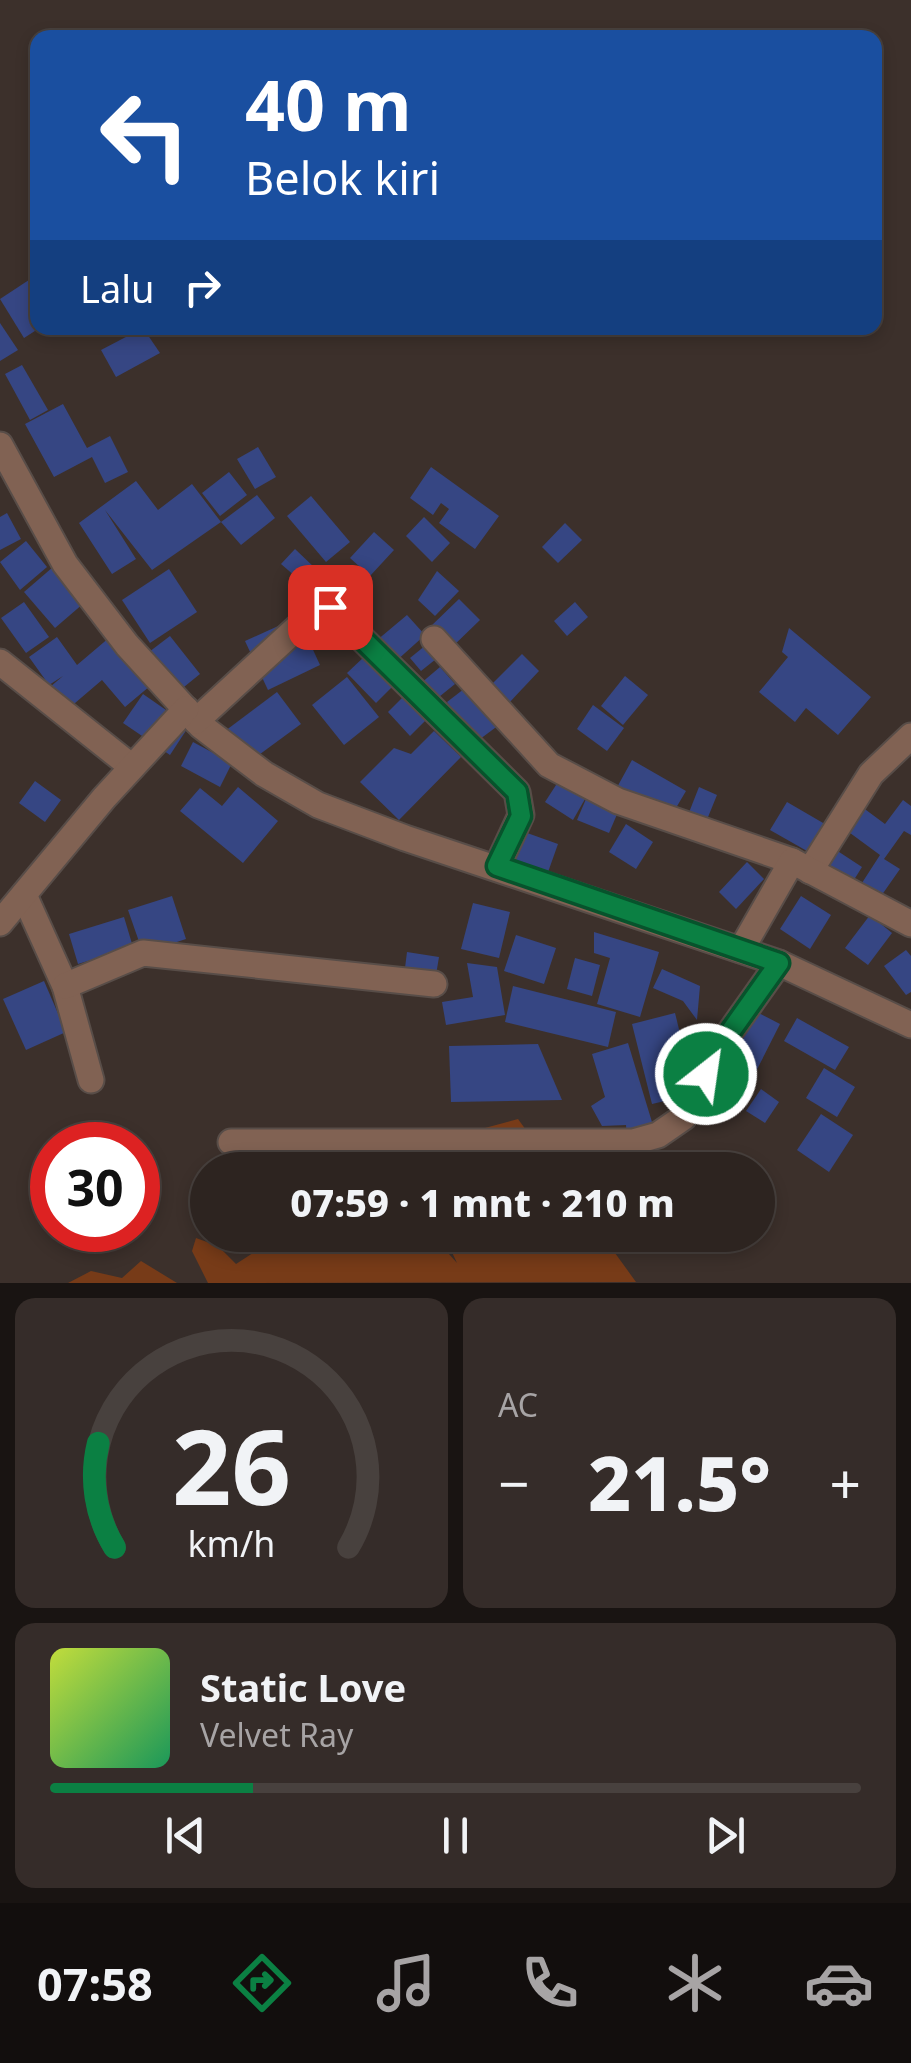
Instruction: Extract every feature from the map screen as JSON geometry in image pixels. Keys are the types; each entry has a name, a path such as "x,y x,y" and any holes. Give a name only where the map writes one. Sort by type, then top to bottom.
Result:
{"street":[{"path":"0,446 65,564 126,645 230,751 318,805 779,963 911,1025"},
{"path":"0,923 132,767 318,609 330,607 517,792 521,816 497,866"},
{"path":"434,639 549,764 618,801 801,866 911,924"},
{"path":"0,662 132,767"},
{"path":"741,950 871,774 911,736"},
{"path":"24,895 65,986 90,1080"},
{"path":"65,986 143,953 434,984"},
{"path":"231,1142 633,1142 658,1136 684,1117 718,1049 779,963"}],"shaded area":[{"path":"518,1119 542,1152 418,1152 418,1146"},
{"path":"192,1252 224,1252 236,1264 255,1252 447,1252 457,1263 452,1252 614,1252 636,1282 208,1283"},
{"path":"141,1261 177,1283 68,1283 91,1271 122,1278"}],"building":[{"path":"30,279 30,334 24,338 0,299"},
{"path":"0,323 18,350 0,361"},
{"path":"130,335 148,335 160,353 116,377 101,350"},
{"path":"22,365 48,410 30,420 5,374"},
{"path":"63,404 87,448 110,436 128,472 105,483 92,457 54,477 25,424"},
{"path":"258,447 276,477 255,489 237,459"},
{"path":"431,467 499,516 475,549 439,523 449,509 441,503 433,515 410,498"},
{"path":"229,472 247,495 220,516 202,493"},
{"path":"136,481 158,510 192,484 221,522 152,570 105,510 136,559 112,574 79,523"},
{"path":"257,495 275,518 241,545 221,522"},
{"path":"311,496 350,542 326,562 287,516"},
{"path":"7,513 21,539 0,550 0,517"},
{"path":"424,517 450,543 432,562 406,536"},
{"path":"565,523 582,540 558,563 542,547"},
{"path":"374,532 394,550 370,576 350,558"},
{"path":"26,541 47,567 20,590 0,562"},
{"path":"295,549 316,569 303,583 281,564"},
{"path":"53,567 84,603 55,628 24,592"},
{"path":"169,569 197,612 150,643 122,600"},
{"path":"332,569 357,594 340,611 316,585"},
{"path":"437,571 459,591 435,616 418,600"},
{"path":"459,599 480,620 450,649 429,628"},
{"path":"24,602 49,637 26,653 1,618"},
{"path":"575,602 588,617 567,636 554,621"},
{"path":"407,615 425,635 395,662 376,641"},
{"path":"298,617 320,665 268,690 245,641"},
{"path":"789,628 871,697 838,735 806,708 795,722 759,692 788,657 782,652"},
{"path":"170,636 200,674 179,691 149,652"},
{"path":"57,637 77,665 110,637 150,686 125,707 102,680 68,709 50,687 63,676 49,685 29,657"},
{"path":"426,645 436,659 421,671 410,658"},
{"path":"522,654 539,671 507,705 489,687"},
{"path":"366,655 394,685 376,703 347,673"},
{"path":"440,667 455,684 434,701 420,684"},
{"path":"625,676 648,695 623,725 601,706"},
{"path":"347,677 379,717 344,745 312,705"},
{"path":"473,682 503,722 476,742 447,702"},
{"path":"277,692 301,724 248,763 225,731"},
{"path":"143,694 189,726 170,755 123,723"},
{"path":"405,695 427,719 410,736 388,712"},
{"path":"593,705 624,728 607,751 577,729"},
{"path":"434,731 461,757 399,820 360,782 394,748 411,754"},
{"path":"193,742 232,763 220,787 181,766"},
{"path":"632,760 686,791 673,813 648,798 643,807 615,791"},
{"path":"35,781 61,800 45,822 19,803"},
{"path":"558,782 585,799 573,820 545,802"},
{"path":"238,787 278,821 243,863 180,811 200,788 222,806"},
{"path":"699,787 717,795 706,822 688,815"},
{"path":"589,792 621,805 609,833 577,820"},
{"path":"903,800 911,806 911,835 904,831 884,859 900,869 879,899 860,886 880,855 846,830 862,807 885,824"},
{"path":"787,802 830,827 814,855 770,830"},
{"path":"626,824 653,842 636,869 609,852"},
{"path":"516,829 558,844 547,875 506,861"},
{"path":"833,848 862,867 852,883 822,865"},
{"path":"747,862 764,879 736,909 719,892"},
{"path":"172,896 186,939 143,953 128,910"},
{"path":"801,896 831,915 810,949 780,929"},
{"path":"473,903 510,912 499,958 461,949"},
{"path":"870,915 892,933 868,965 845,948"},
{"path":"124,917 133,947 78,964 69,934"},
{"path":"594,932 659,952 640,1017 597,1004 610,958 594,953"},
{"path":"516,935 556,948 544,984 504,971"},
{"path":"906,950 911,956 911,992 906,995 884,966"},
{"path":"407,952 439,957 435,981 404,976"},
{"path":"575,958 600,965 592,996 567,989"},
{"path":"467,963 497,967 505,1015 446,1025 442,1002 473,997"},
{"path":"662,969 700,986 697,1020 683,1001 653,988"},
{"path":"44,981 66,1032 26,1050 3,999"},
{"path":"513,986 616,1012 608,1047 505,1022"},
{"path":"753,1010 780,1024 735,1113 708,1099"},
{"path":"675,1013 695,1094 652,1104 632,1024"},
{"path":"797,1018 849,1047 835,1070 784,1041"},
{"path":"628,1043 655,1132 627,1140 626,1125 602,1126 591,1106 605,1097 592,1054"},
{"path":"538,1044 562,1100 451,1102 449,1046"},
{"path":"824,1068 855,1087 837,1117 806,1098"},
{"path":"761,1089 779,1102 765,1123 746,1111"},
{"path":"821,1114 853,1135 829,1172 797,1150"}],"route":[{"path":"330,607 517,792 522,802 521,816 497,866 779,963 718,1049 706,1074"}]}
